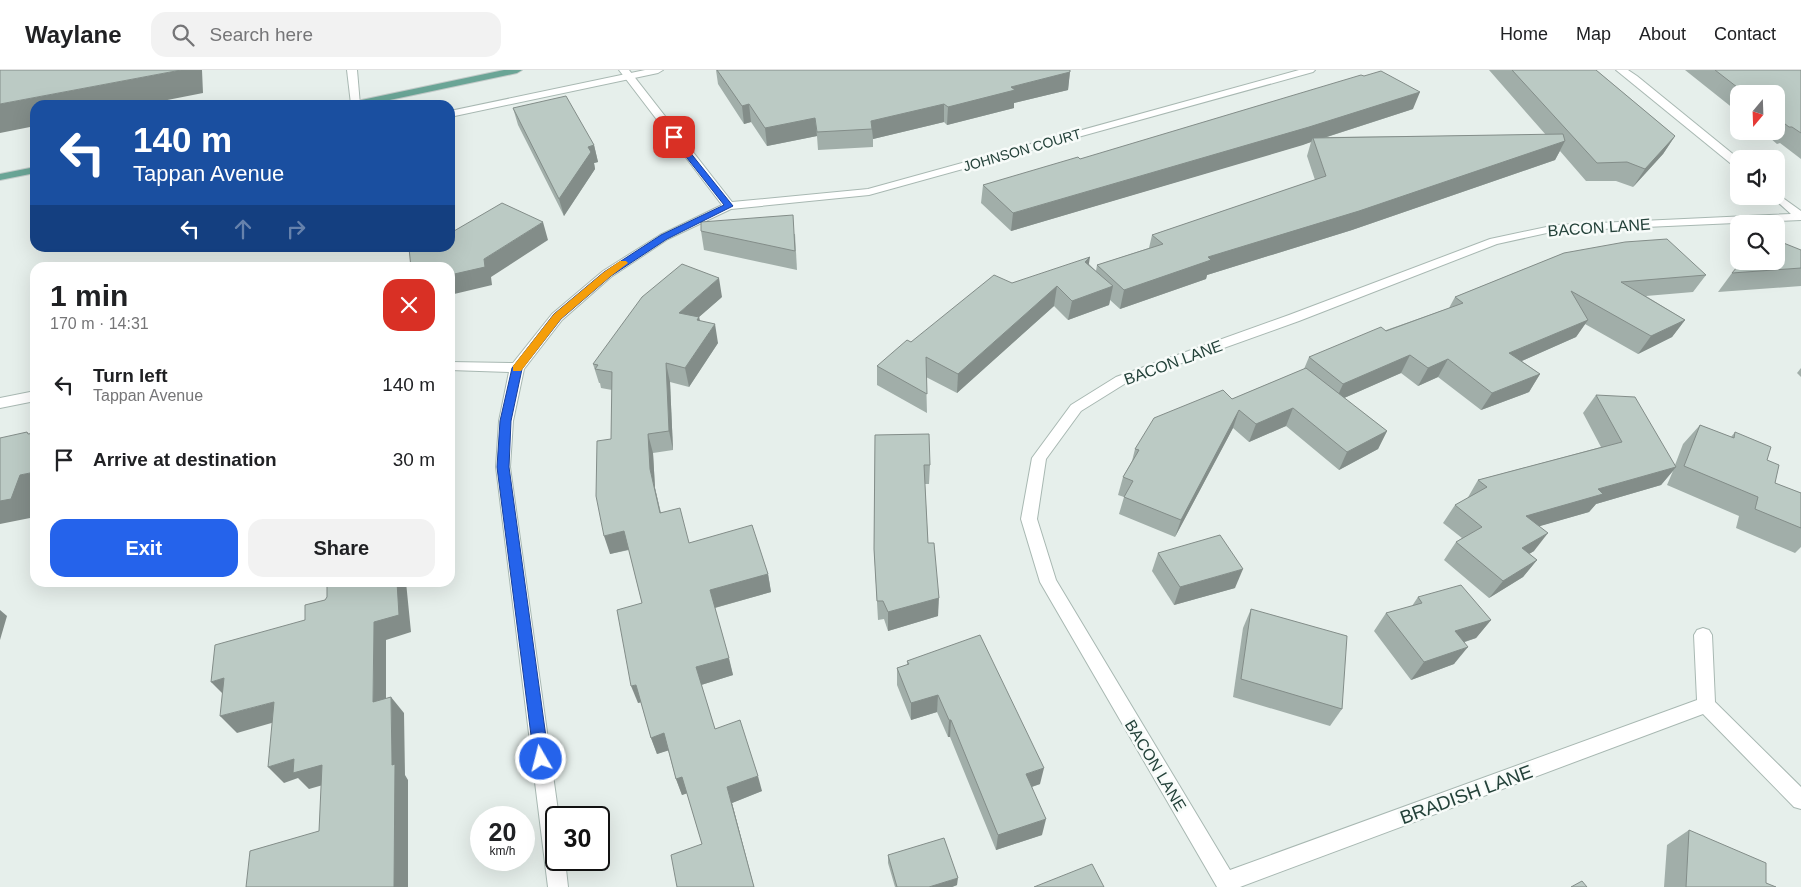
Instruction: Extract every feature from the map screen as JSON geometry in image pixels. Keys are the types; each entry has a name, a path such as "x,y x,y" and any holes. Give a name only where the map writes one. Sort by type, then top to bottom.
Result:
{"main road":[{"path":"377,100 517,70"},
{"path":"0,177 30,171"}],"street":[{"path":"352,70 354,100"},
{"path":"455,113 626,73 658,70"},
{"name":"JOHNSON COURT","path":"517,368 557,317 607,274 664,237 729,206 869,192 1310,70"},
{"path":"1621,70 1634,78 1730,158"},
{"path":"626,73 729,206"},
{"path":"1785,204 1801,217"},
{"name":"BACON LANE","path":"1228,884 1048,582 1029,519 1039,458 1076,408 1121,380 1304,314 1494,241 1556,228 1801,217"},
{"path":"455,366 517,368 506,421 503,467 558,887"},
{"path":"0,403 30,397"},
{"path":"1703,636 1706,705 1801,800"},
{"name":"BRADISH LANE","path":"1228,884 1706,705"}],"building":[{"path":"0,70 181,70 0,104"},
{"path":"717,70 1070,70 1070,72 1011,87 1015,90 948,107 944,104 871,121 872,129 817,132 815,118 765,128 749,104 742,106"},
{"path":"1512,70 1596,70 1675,136 1645,169 1627,162 1597,163"},
{"path":"1715,70 1801,70 1801,133 1785,124 1785,85 1734,85"},
{"path":"1381,71 1420,92 1309,127 1013,213 983,185 1078,157 1080,159 1361,75 1364,76"},
{"path":"566,96 594,145 588,147 591,152 559,199 513,108"},
{"path":"1563,134 1565,141 1359,211 1208,257 1211,260 1124,290 1097,265 1163,244 1152,235 1326,176 1313,138"},
{"path":"502,203 543,222 484,259 485,267 455,274 455,262 410,262 409,252 455,252 455,230"},
{"path":"793,215 795,251 701,231 701,222"},
{"path":"1667,239 1706,275 1621,282 1685,320 1651,336 1571,291 1588,320 1509,353 1540,374 1492,393 1448,359 1428,368 1410,355 1343,384 1309,357 1381,327 1386,331 1463,303 1455,297 1564,253 1625,242"},
{"path":"1785,244 1801,250 1801,268 1785,269"},
{"path":"1090,257 1085,262 1113,286 1072,301 1057,286 958,374 926,357 927,394 877,366 907,340 911,342 994,275 1012,283"},
{"path":"682,264 719,278 679,313 699,317 697,320 715,324 685,368 666,363 669,431 648,434 650,469 660,513 680,508 689,543 752,525 768,574 710,590 729,658 696,667 715,729 740,720 758,776 727,787 754,887 677,887 671,855 702,844 682,777 676,779 664,733 651,738 636,685 631,686 617,610 642,603 624,531 604,536 596,496 597,441 611,439 612,372 595,369 598,365 593,364 642,297"},
{"path":"1734,270 1773,270 1732,273"},
{"path":"1306,368 1387,431 1347,452 1293,408 1256,424 1239,410 1181,520 1124,497 1133,481 1123,477 1139,450 1135,449 1154,418 1223,390 1232,399"},
{"path":"1596,395 1635,397 1676,467 1598,489 1603,494 1526,516 1548,533 1522,548 1537,560 1503,581 1456,542 1482,527 1455,505 1487,487 1478,480 1622,442"},
{"path":"1700,425 1734,438 1735,432 1771,447 1767,460 1779,465 1775,483 1801,493 1801,528 1755,509 1758,497 1684,466"},
{"path":"27,432 30,434 30,473 20,475 11,499 0,501 0,438"},
{"path":"929,434 930,465 924,465 928,543 934,543 939,598 888,612 883,601 877,601 874,549 875,435"},
{"path":"1220,535 1243,569 1180,587 1158,553"},
{"path":"1461,585 1491,620 1455,631 1468,647 1424,662 1386,613 1422,603 1418,597"},
{"path":"327,587 397,587 399,615 374,622 373,702 391,697 392,765 395,764 394,887 246,887 250,851 319,831 322,765 293,773 294,759 268,767 274,702 220,716 224,678 211,682 215,645 305,620 305,605 325,600 327,597"},
{"path":"1251,609 1347,636 1342,709 1241,679"},
{"path":"980,635 1044,768 1026,774 1046,819 998,835 951,720 949,720 938,695 911,703 897,668 909,664 907,661"},
{"path":"1689,830 1766,863 1766,883 1776,887 1686,887"},
{"path":"944,838 958,878 929,887 897,887 888,855"},
{"path":"1092,864 1104,887 1034,887"},
{"path":"1582,881 1587,887 1571,887"}],"slow traffic":[{"path":"517,368 557,317 607,274 623,263"}],"route":[{"path":"541,759 503,467 506,421 517,368 557,317 607,274 664,237 729,206 674,137"}]}
